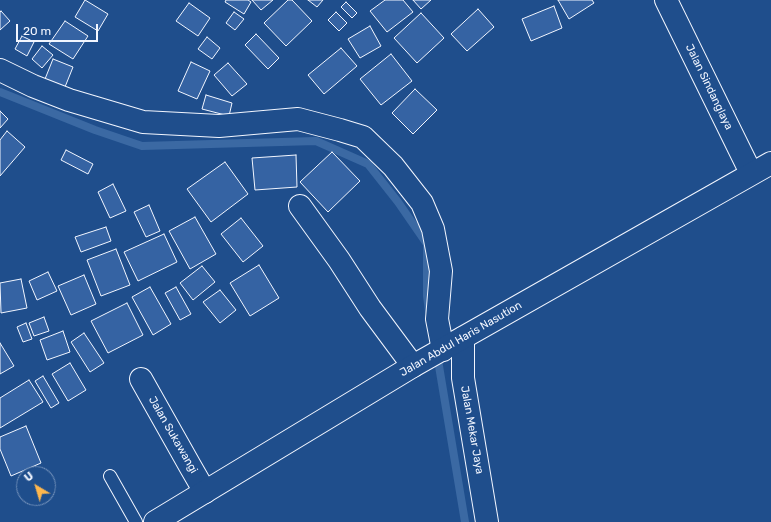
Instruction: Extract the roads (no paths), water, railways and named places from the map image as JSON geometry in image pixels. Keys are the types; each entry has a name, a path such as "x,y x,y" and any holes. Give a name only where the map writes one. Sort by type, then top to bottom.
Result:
{"main road":[{"name":"Jalan Sindanglaya","path":"666,0 765,169"},
{"name":"Jalan Mekar Jaya","path":"0,70 33,86 69,100 143,122 219,126 298,119 363,137 393,166 422,203 433,229 441,271 437,319 451,344 463,378 487,522"},
{"name":"Jalan Abdul Haris Nasution","path":"155,522 451,344 765,169"},
{"path":"300,206 339,260 370,308 415,365"},
{"name":"Jalan Sukawangi","path":"141,379 205,492"}],"lane":[{"path":"110,476 136,522"}],"waterway":[{"path":"0,92 95,130 142,146 316,141 368,164 398,202 427,244 427,296 429,311"},
{"path":"437,354 465,522"}]}
